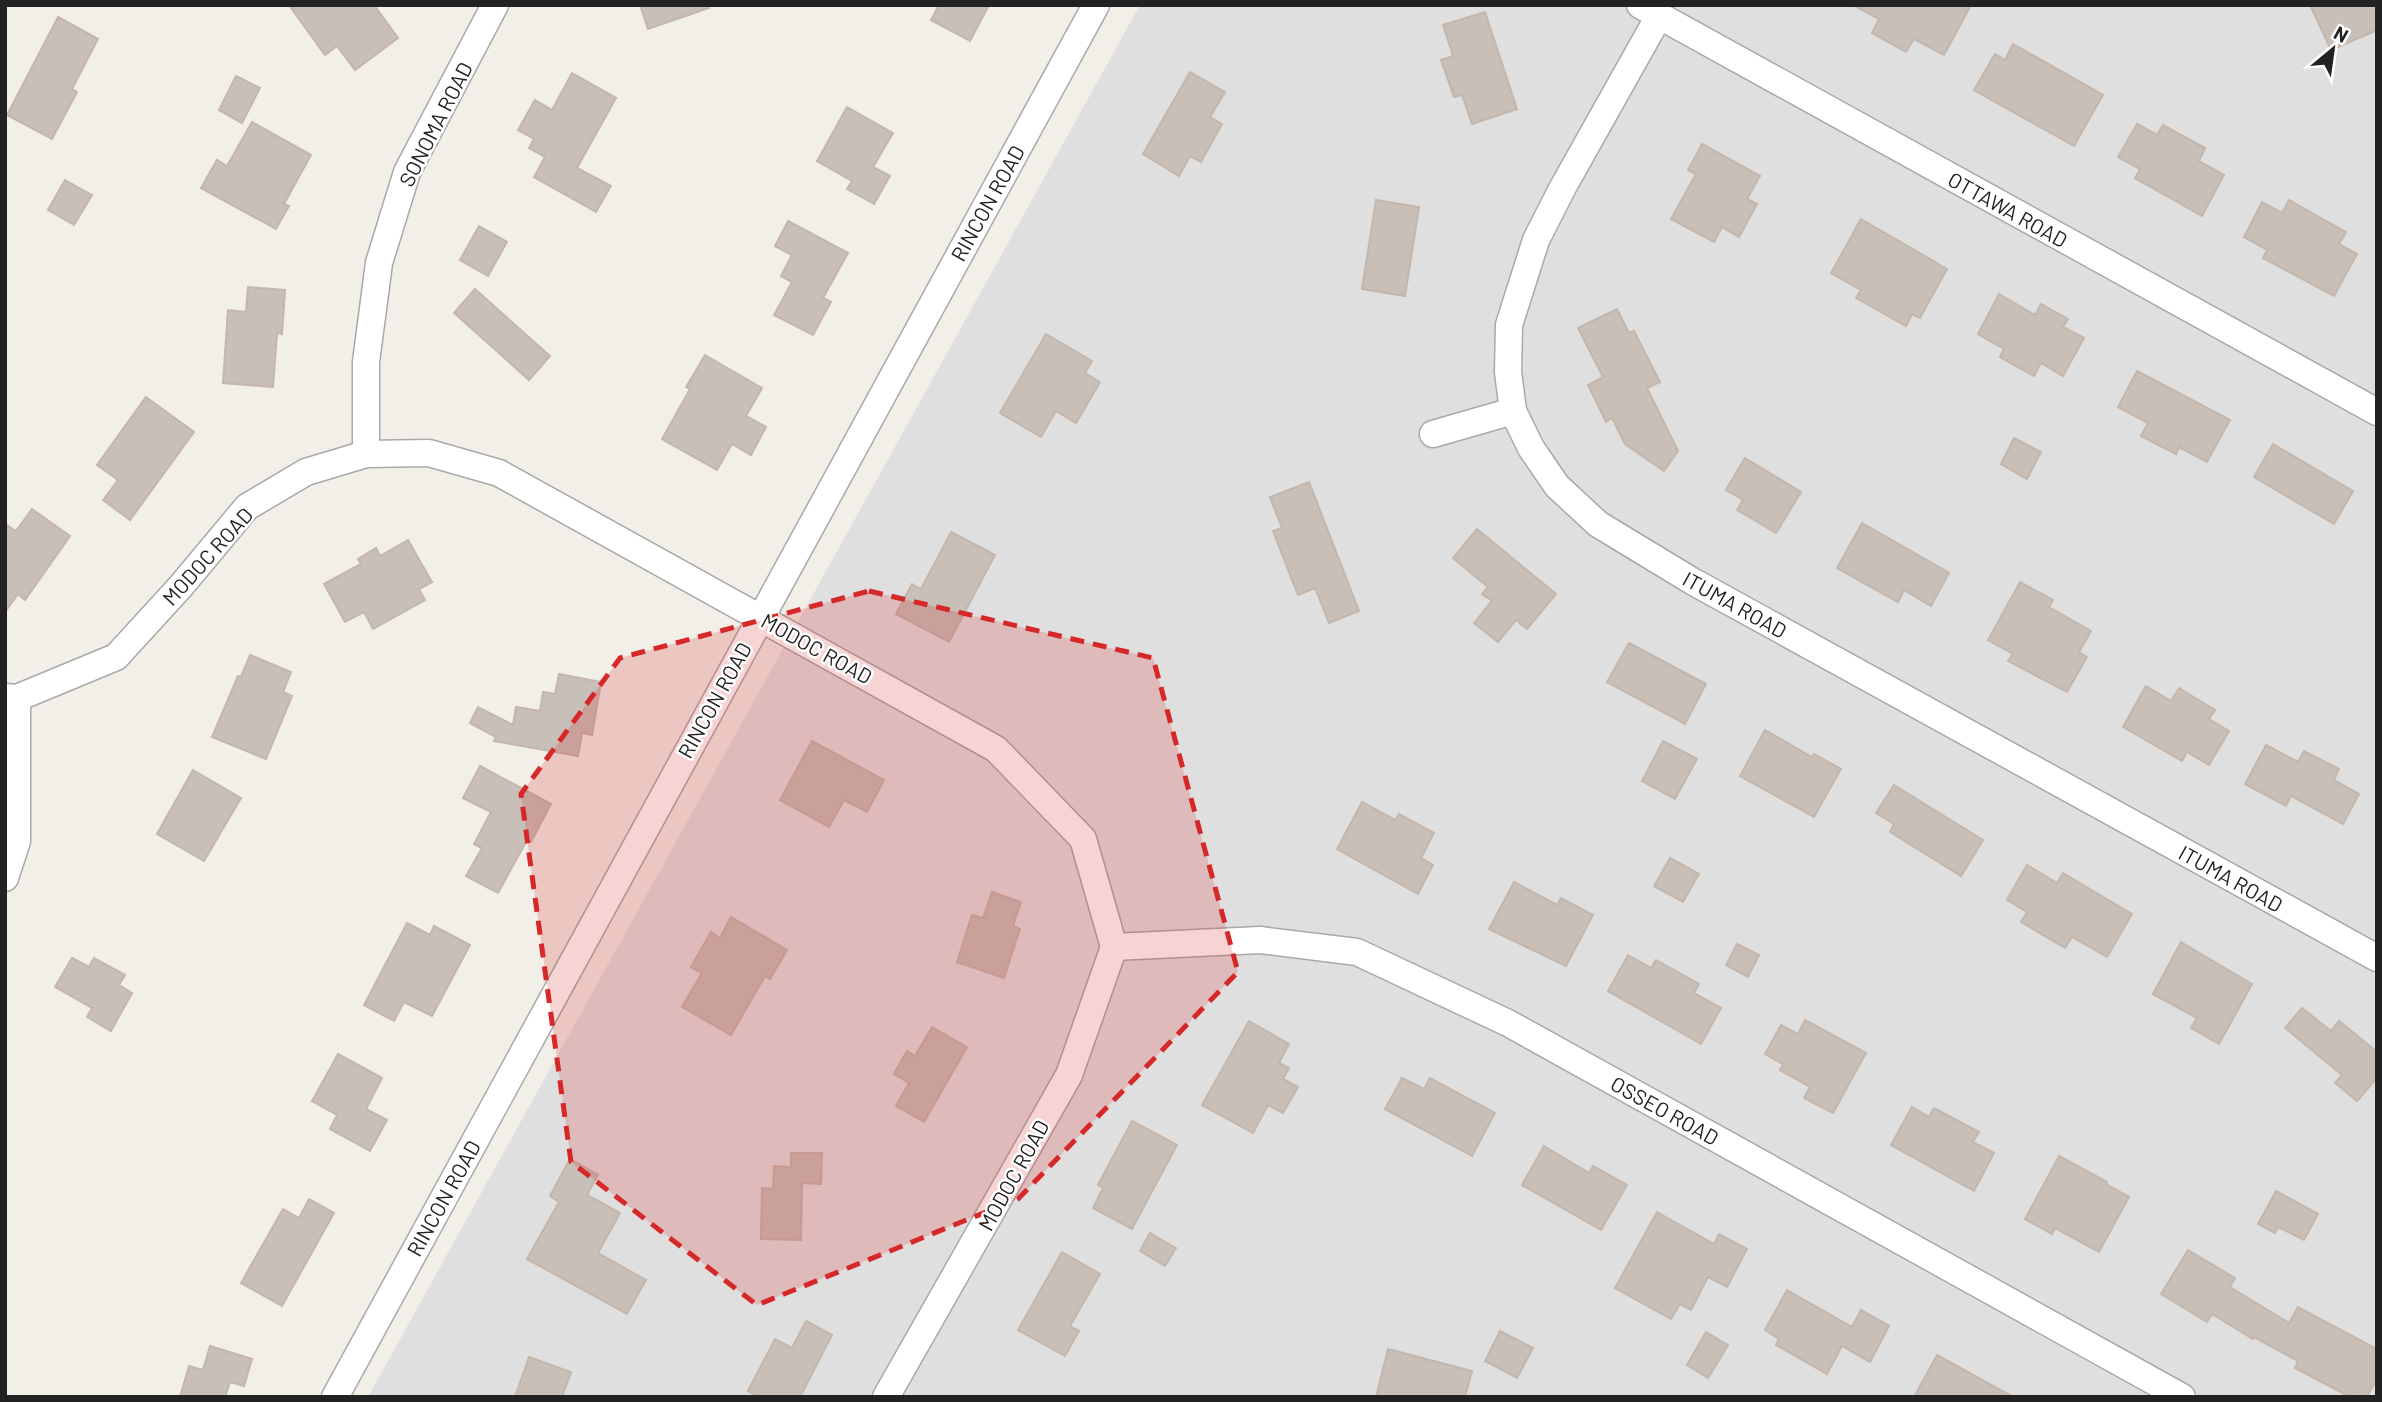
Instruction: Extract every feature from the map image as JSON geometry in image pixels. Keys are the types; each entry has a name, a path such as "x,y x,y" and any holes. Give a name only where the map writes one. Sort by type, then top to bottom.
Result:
{"street":[{"name":"SONOMA ROAD","path":"366,453 366,362 379,263 407,172 495,5"},
{"name":"RINCON ROAD","path":"335,1397 1096,5"},
{"name":"ITUMA ROAD","path":"1649,10 1536,240 1509,325 1508,372 1513,411 1531,448 1557,486 1598,524 1692,581 2377,958"},
{"name":"OTTAWA ROAD","path":"1649,10 2377,412"},
{"path":"1433,434 1513,411"},
{"name":"MODOC ROAD","path":"11,698 116,657 181,586 247,507 306,472 366,453 429,453 499,473 996,749 1083,839 1114,947 1069,1075 886,1397"},
{"path":"5,878 17,841 11,698"},
{"name":"OSSEO ROAD","path":"1114,947 1260,940 1357,952 1508,1023 2182,1397"}],"highlighted area":[{"path":"869,591 1153,658 1238,972 1018,1199 757,1305 571,1162 521,794 620,658"}],"shaded area":[{"path":"1140,5 2377,5 2377,1397 368,1397"}],"building":[{"path":"289,5 374,5 398,38 355,70 337,46 325,55"},
{"path":"640,5 708,5 709,8 648,29"},
{"path":"939,5 989,5 970,41 931,20"},
{"path":"1853,5 1971,5 1944,55 1914,39 1906,52 1872,33 1879,19"},
{"path":"2310,5 2377,5 2377,30 2331,50"},
{"path":"1485,12 1517,109 1472,124 1462,95 1454,97 1441,60 1453,56 1443,25"},
{"path":"58,17 98,39 72,89 77,92 52,139 7,115"},
{"path":"2013,44 2103,95 2074,146 1974,90 1995,54 2005,60"},
{"path":"1190,72 1225,92 1210,117 1222,124 1201,162 1190,156 1179,176 1143,154"},
{"path":"572,73 616,98 577,168 611,186 596,212 534,177 545,157 529,148 534,139 518,130 535,100 552,110"},
{"path":"236,76 260,88 242,123 219,110"},
{"path":"847,107 893,133 873,167 890,176 874,204 847,189 852,181 817,161"},
{"path":"252,122 311,155 284,204 289,206 276,229 201,188 217,160 227,166"},
{"path":"2137,124 2157,135 2163,125 2205,148 2199,161 2224,175 2202,216 2135,178 2140,169 2118,157"},
{"path":"1702,144 1760,176 1747,199 1757,204 1739,237 1722,227 1714,242 1671,219 1696,174 1688,170"},
{"path":"65,180 92,195 74,225 48,210"},
{"path":"1376,200 1419,207 1405,296 1362,289"},
{"path":"2289,200 2346,232 2339,244 2357,254 2334,296 2263,258 2267,250 2244,237 2262,202 2282,213"},
{"path":"1861,219 1947,269 1920,318 1912,314 1906,326 1856,298 1861,290 1831,273"},
{"path":"788,221 848,253 823,298 831,302 813,335 774,315 792,282 781,276 792,255 775,246"},
{"path":"479,226 507,242 488,276 460,260"},
{"path":"248,287 285,290 282,334 277,333 273,387 223,383 228,310 246,312"},
{"path":"475,289 550,356 529,380 454,313"},
{"path":"1999,294 2035,315 2041,304 2068,319 2063,327 2084,338 2063,376 2041,363 2034,376 2000,357 2004,349 1978,334"},
{"path":"1617,309 1629,333 1634,331 1660,382 1647,388 1678,451 1664,471 1625,444 1612,418 1606,422 1588,385 1603,377 1578,328"},
{"path":"1046,334 1092,361 1085,373 1100,382 1076,423 1056,411 1041,437 1000,413"},
{"path":"705,355 762,388 746,416 766,427 751,455 732,444 717,470 662,439 690,389 686,387"},
{"path":"2137,371 2230,420 2207,462 2179,447 2176,454 2141,436 2148,423 2118,407"},
{"path":"146,397 194,432 130,520 103,500 118,480 97,465"},
{"path":"2014,438 2041,452 2027,479 2001,464"},
{"path":"2273,444 2353,491 2334,524 2254,477"},
{"path":"1745,458 1801,492 1776,533 1737,510 1743,500 1726,490"},
{"path":"1309,482 1359,611 1329,623 1315,588 1298,595 1273,531 1282,528 1270,497"},
{"path":"32,509 70,536 25,600 18,594 5,612 5,524 16,531"},
{"path":"1862,523 1949,573 1931,606 1904,590 1898,602 1837,568"},
{"path":"1477,529 1556,594 1527,629 1516,620 1498,642 1474,623 1492,601 1482,594 1488,587 1453,558"},
{"path":"951,532 995,555 949,642 896,614 912,584 921,589"},
{"path":"408,540 432,582 419,589 425,600 373,629 364,612 345,622 324,584 361,564 358,559 376,548 380,556"},
{"path":"2020,582 2053,600 2049,607 2091,631 2079,652 2087,657 2067,692 2008,661 2013,654 1988,640"},
{"path":"1629,643 1706,684 1685,724 1607,682"},
{"path":"250,655 291,672 283,692 292,696 266,759 212,737"},
{"path":"559,674 601,682 592,735 582,733 578,756 494,741 496,737 470,723 478,707 513,725 516,707 540,711 543,692 555,694"},
{"path":"2146,686 2171,701 2179,688 2215,710 2209,719 2229,731 2209,765 2187,752 2182,761 2123,727"},
{"path":"1765,730 1812,757 1814,754 1841,769 1814,817 1740,776"},
{"path":"812,741 884,780 867,812 844,800 829,827 780,800"},
{"path":"1663,741 1697,759 1675,799 1642,781"},
{"path":"2266,745 2298,762 2304,751 2339,769 2334,780 2359,794 2343,824 2291,796 2286,806 2245,784"},
{"path":"480,766 551,804 531,842 527,840 498,893 466,876 482,848 474,844 491,812 463,798"},
{"path":"193,770 241,798 204,861 157,834"},
{"path":"1894,785 1983,840 1961,876 1890,832 1894,824 1876,813"},
{"path":"1362,802 1395,820 1399,814 1434,833 1421,858 1433,865 1418,894 1337,849"},
{"path":"1670,858 1699,874 1683,902 1654,886"},
{"path":"2027,865 2057,883 2063,873 2132,914 2107,957 2072,937 2065,948 2021,922 2027,912 2007,900"},
{"path":"1514,882 1557,905 1561,898 1593,915 1566,966 1489,929"},
{"path":"992,892 1021,902 1013,926 1020,929 1004,978 957,962 972,915 983,918"},
{"path":"731,917 787,950 770,979 765,976 731,1035 682,1007 702,973 691,967 711,932 720,938"},
{"path":"407,923 430,935 434,926 470,945 432,1016 404,1002 394,1021 364,1005"},
{"path":"2181,942 2252,984 2219,1044 2191,1028 2197,1018 2153,994"},
{"path":"1737,944 1759,955 1748,977 1726,965"},
{"path":"1628,955 1651,968 1656,960 1699,984 1694,993 1721,1008 1701,1044 1608,991"},
{"path":"72,958 89,967 94,958 125,975 119,985 132,993 111,1031 87,1017 92,1008 55,987"},
{"path":"2302,1008 2331,1031 2339,1021 2377,1052 2377,1078 2357,1101 2335,1083 2342,1075 2285,1028"},
{"path":"1805,1020 1866,1053 1833,1113 1804,1098 1810,1087 1780,1070 1783,1064 1765,1054 1781,1025 1798,1034"},
{"path":"1249,1021 1289,1044 1279,1063 1289,1068 1283,1079 1298,1087 1283,1113 1268,1105 1253,1133 1202,1105"},
{"path":"932,1027 967,1047 924,1122 896,1106 909,1083 894,1074 907,1051 915,1056"},
{"path":"338,1054 382,1078 366,1109 387,1120 370,1151 330,1129 337,1115 312,1101"},
{"path":"1402,1078 1424,1089 1430,1078 1495,1113 1472,1156 1385,1109"},
{"path":"1912,1107 1929,1117 1934,1108 1979,1132 1973,1142 1994,1153 1974,1191 1891,1145"},
{"path":"1132,1121 1177,1145 1132,1229 1093,1208 1103,1188 1098,1185"},
{"path":"1544,1146 1589,1173 1593,1166 1627,1185 1601,1230 1522,1185"},
{"path":"791,1153 822,1153 821,1184 802,1183 801,1240 761,1239 762,1188 773,1189 774,1166 791,1167"},
{"path":"2059,1156 2129,1197 2099,1252 2055,1228 2052,1234 2025,1219"},
{"path":"570,1159 598,1175 587,1195 620,1213 598,1253 646,1280 627,1314 527,1259 559,1202 550,1196"},
{"path":"2276,1191 2318,1214 2304,1240 2278,1227 2275,1233 2258,1224"},
{"path":"309,1199 334,1213 282,1306 241,1283 283,1209 299,1218"},
{"path":"1657,1212 1714,1244 1719,1234 1747,1249 1727,1287 1708,1277 1691,1310 1680,1304 1671,1319 1615,1288"},
{"path":"1150,1233 1176,1248 1165,1266 1140,1251"},
{"path":"2188,1250 2235,1278 2230,1287 2289,1323 2298,1307 2377,1349 2377,1378 2367,1397 2350,1397 2295,1368 2298,1361 2254,1337 2253,1339 2212,1314 2207,1322 2161,1294"},
{"path":"1062,1252 1100,1274 1070,1326 1079,1331 1065,1356 1018,1330"},
{"path":"1787,1290 1852,1327 1861,1310 1889,1326 1870,1362 1842,1346 1827,1374 1776,1345 1779,1339 1765,1330"},
{"path":"806,1321 832,1335 800,1397 758,1397 748,1391 775,1339 792,1348"},
{"path":"1500,1331 1533,1348 1517,1378 1485,1361"},
{"path":"1706,1332 1728,1345 1708,1378 1687,1365"},
{"path":"210,1346 252,1359 244,1386 230,1382 225,1397 180,1397 189,1366 203,1370"},
{"path":"1388,1349 1472,1371 1465,1397 1376,1397"},
{"path":"1937,1355 2013,1397 1914,1397"},
{"path":"529,1357 571,1372 562,1397 515,1397"}]}
